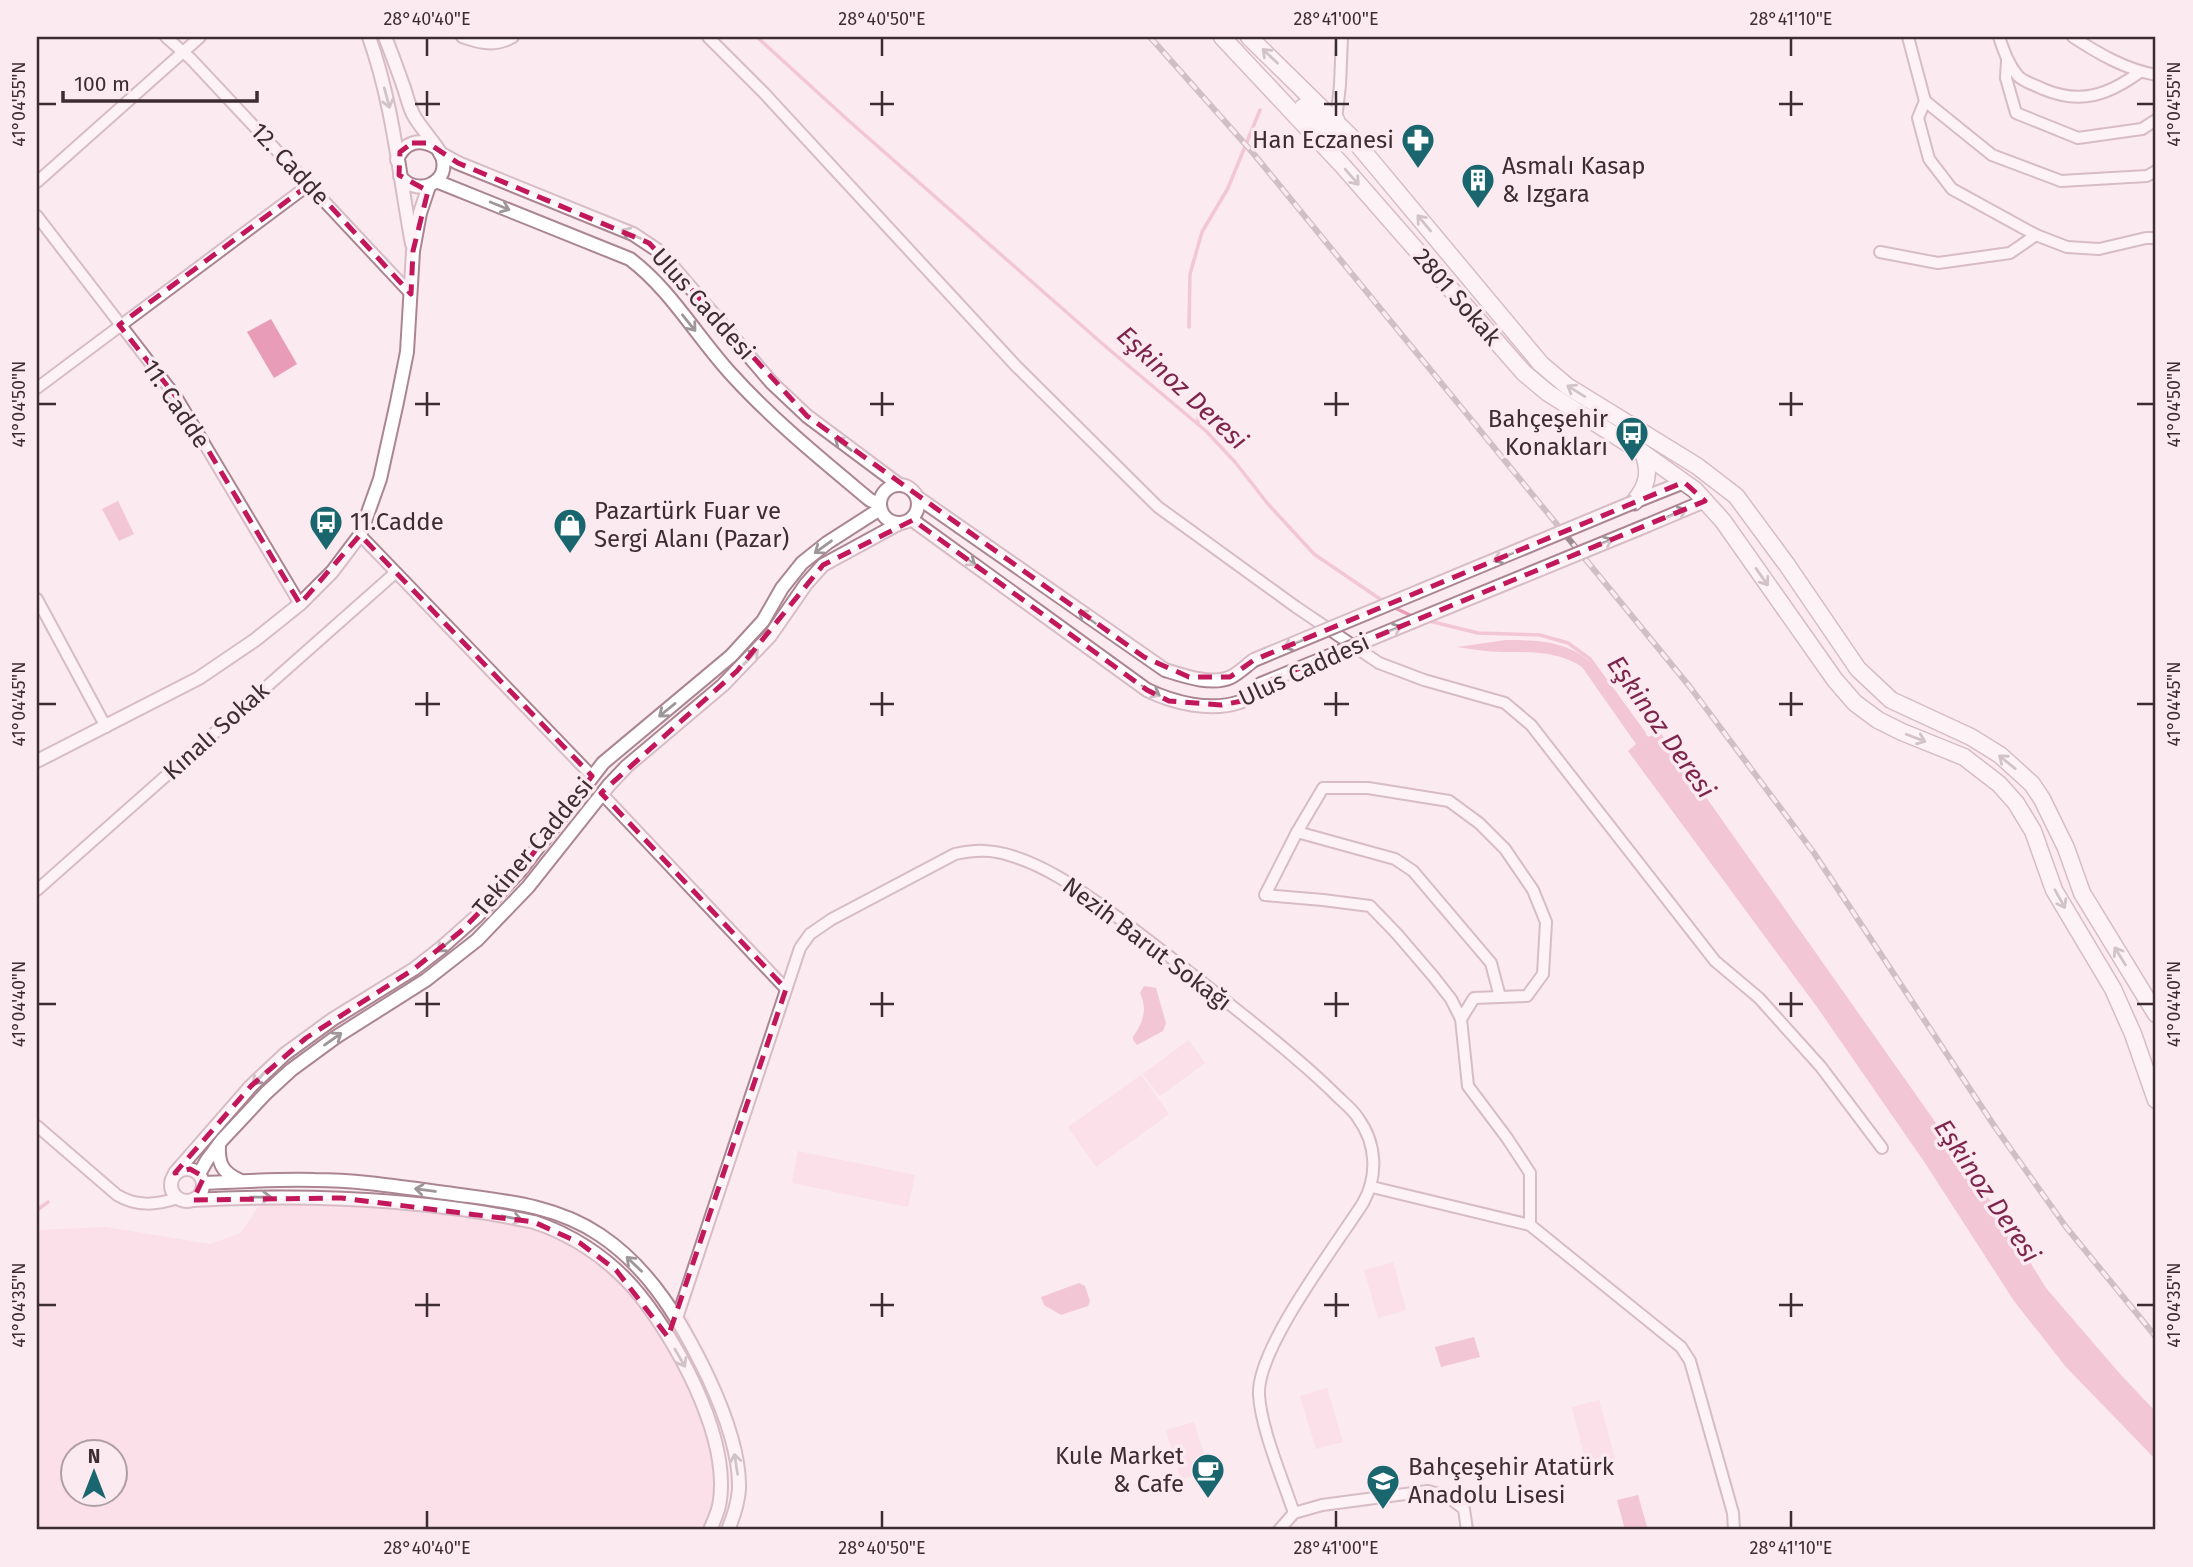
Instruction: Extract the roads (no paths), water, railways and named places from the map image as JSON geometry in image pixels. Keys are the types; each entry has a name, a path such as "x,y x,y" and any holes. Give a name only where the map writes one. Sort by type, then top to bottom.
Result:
{"main road":[{"name":"2801 Sokak","path":"1222,37 1274,91 1524,373 1548,393 1684,482 1706,493 1835,680 1855,703 1890,726 1964,757 1999,784 2016,803 2033,831 2054,890 2113,989 2133,1034 2156,1100"},
{"name":"2801 Sokak","path":"1250,37 1336,120 1541,364 1567,386 1696,466 1742,502 1858,669"},
{"path":"1274,91 1295,99 1325,128 1331,127 1336,120"},
{"path":"1634,502 1643,491 1646,481 1648,464 1643,453"},
{"path":"1696,466 1706,493 1728,499 1811,614 1858,669 1891,700 1971,737 2000,755 2032,784 2066,848 2082,893 2156,1014"}],"street":[{"name":"12. Cadde","path":"166,37 310,184 411,294"},
{"path":"37,182 200,37"},
{"path":"369,37 391,112 413,251"},
{"path":"37,761 200,678 255,640 300,604 332,572 360,535 380,480 407,352 413,251 421,213 433,183 443,167 438,150 412,114 385,37"},
{"path":"462,37 487,45 499,44 513,37"},
{"path":"708,37 764,93 1016,366 1158,507 1296,607 1379,663 1424,680 1505,703 1531,725 1716,961 1759,998 1812,1057 1882,1148"},
{"path":"1336,120 1342,37"},
{"path":"1908,37 1925,101 1992,155 2061,181 2147,177 2156,171"},
{"path":"1999,37 2007,61 2021,79 2060,96 2100,95 2119,87 2140,72"},
{"path":"2073,37 2105,57 2140,72 2156,75"},
{"path":"2007,61 2006,78 2016,113 2078,138 2142,129 2156,120"},
{"path":"1925,101 1918,118 1929,159 1952,189 2036,235 2067,247 2099,249 2156,238"},
{"path":"397,160 400,152 412,143 420,141 438,150"},
{"name":"Ulus Caddesi","path":"438,150 458,163 649,243 660,251 772,383 807,416 898,484 910,487 917,497 1165,670 1189,677 1212,680 1230,677 1254,660 1684,482"},
{"path":"399,175 409,185 423,188 433,183"},
{"name":"Ulus Caddesi","path":"433,183 630,259 665,292 730,374 775,420 880,507 888,520 906,521 1147,690 1169,701 1194,705 1242,701 1261,684 1648,525 1706,493"},
{"path":"37,388 310,184"},
{"name":"11. Cadde","path":"37,216 177,398 300,604"},
{"path":"1880,252 1938,263 2010,253 2036,235"},
{"path":"880,507 880,498 887,488 898,484"},
{"path":"906,521 918,509 917,497"},
{"name":"Tekiner Caddesi","path":"175,1174 251,1086 285,1054 333,1019 414,969 476,917 519,872 592,776 615,752 731,656 763,621 782,588 802,563 827,542 880,507"},
{"name":"Tekiner Caddesi","path":"193,1200 201,1193 202,1178 219,1144 266,1093 291,1070 356,1023 426,980 477,940 528,887 627,766 737,671 771,636 806,584 823,565 906,521"},
{"path":"360,535 592,776"},
{"name":"Kınalı Sokak","path":"37,890 395,573"},
{"path":"37,600 106,727"},
{"path":"1461,1019 1474,998 1527,996 1543,974 1546,922 1533,890 1505,849 1479,823 1449,801 1368,788 1323,788 1265,895 1370,906 1433,976 1451,999 1461,1019 1468,1086 1530,1174 1530,1224"},
{"path":"602,794 786,989"},
{"path":"1297,832 1395,859 1413,871 1491,963 1500,997"},
{"name":"Nezih Barut Sokağı","path":"677,1318 800,948 810,934 832,919 954,854 974,850 1014,856 1066,881 1141,934 1302,1063 1358,1116 1372,1150 1372,1187"},
{"path":"37,1126 126,1200 144,1204 178,1198"},
{"path":"219,1144 222,1169 242,1181"},
{"path":"710,1530 720,1500 721,1483 711,1426 696,1388 668,1336 645,1302 615,1270 580,1243 534,1222 457,1209 341,1198 253,1197 182,1200 174,1194 171,1183 175,1174 190,1168 202,1178 352,1182 494,1199 559,1214 601,1236 620,1251 663,1295 715,1393 734,1452 738,1489 728,1530"},
{"path":"1294,1513 1265,1426 1259,1394 1262,1371 1289,1316 1372,1187 1530,1224 1681,1347 1690,1361 1733,1513 1734,1530"},
{"path":"668,1336 677,1318"},
{"path":"1279,1530 1294,1513 1322,1505 1427,1491 1447,1496 1464,1509 1467,1530"}],"waterway":[{"name":"Eşkinoz Deresi","path":"757,37 1105,346 1206,431 1314,554 1383,601"},
{"path":"1189,327 1190,274 1202,232 1228,188 1260,110"},
{"path":"1198,407 1198,422"},
{"name":"Eşkinoz Deresi","path":"1393,607 1414,617"},
{"name":"Eşkinoz Deresi","path":"1425,620 1478,633 1540,635 1568,643 1590,659 1644,733"},
{"path":"37,1210 48,1202"}],"railway":[{"path":"1150,37 1253,153 1690,687 1814,853 1995,1127 2066,1227 2156,1337"}],"place":[{"name":"Han Eczanesi","path":"1418,170"},
{"name":"Asmalı Kasap & Izgara","path":"1478,210"},
{"name":"Bahçeşehir Konakları","path":"1632,463"},
{"name":"11.Cadde","path":"326,552"},
{"name":"Pazartürk Fuar ve Sergi Alanı (Pazar)","path":"570,555"},
{"name":"Kule Market & Cafe","path":"1208,1500"},
{"name":"Bahçeşehir Atatürk Anadolu Lisesi","path":"1383,1511"}]}
